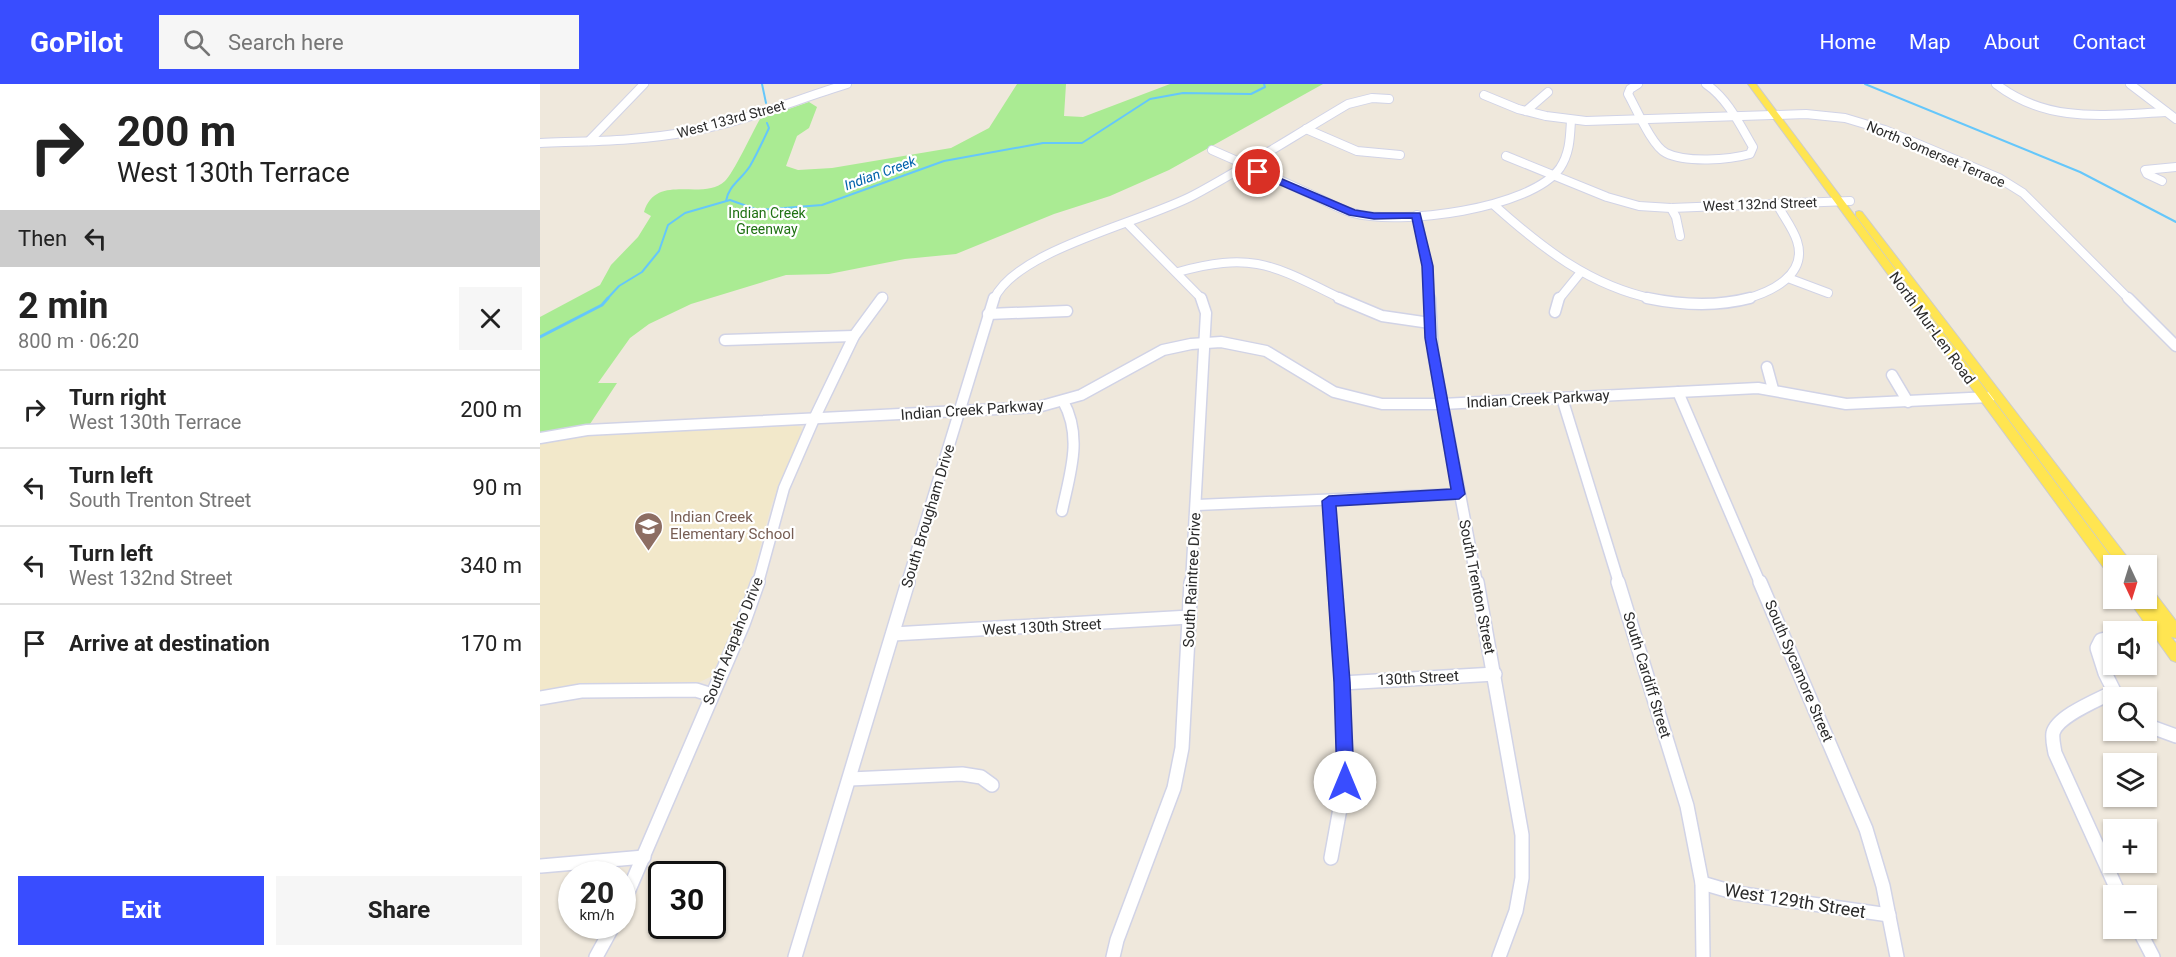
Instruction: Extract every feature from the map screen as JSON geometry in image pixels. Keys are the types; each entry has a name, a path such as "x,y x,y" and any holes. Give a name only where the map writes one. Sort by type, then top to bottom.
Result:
{"main road":[{"name":"North Mur-Len Road","path":"1752,84 1780,115"},
{"name":"North Mur-Len Road","path":"1761,84 1780,115 1983,397 2103,556"},
{"name":"North Mur-Len Road","path":"1844,201 1999,396 2119,555"},
{"path":"2157,607 2175,631"},
{"path":"2157,637 2176,655"}],"street":[{"path":"589,141 644,84"},
{"name":"West 133rd Street","path":"540,143 650,138 708,129 847,84"},
{"path":"1638,84 1630,89 1629,94 1658,147 1674,157 1692,159 1743,157 1752,151 1753,147 1716,92 1706,84"},
{"path":"1996,84 2017,99 2056,112 2090,114 2166,111"},
{"path":"2130,84 2176,119"},
{"path":"1526,111 1548,92"},
{"path":"1484,95 1526,111 1571,120 1780,115"},
{"name":"South Brougham Drive","path":"795,957 988,314 1000,288 1027,264 1048,253 1192,196 1354,102 1372,98 1389,99"},
{"name":"North Somerset Terrace","path":"1780,115 1824,115 1865,123 2008,183 2030,199 2176,346"},
{"path":"1212,150 1345,211 1374,216 1465,212 1520,197 1558,170 1566,157 1572,133 1571,120"},
{"path":"1306,129 1358,151 1400,155"},
{"name":"West 132nd Street","path":"1506,156 1632,205 1671,208 1844,201"},
{"path":"2162,181 2147,174 2145,170 2176,167"},
{"path":"1494,205 1532,239 1581,272 1627,293 1692,304 1743,300 1774,289 1788,278 1797,266 1799,245 1777,204"},
{"path":"1671,208 1676,217 1680,236"},
{"name":"South Trenton Street","path":"1417,215 1429,278 1430,323 1442,404 1495,674 1522,836 1521,878 1516,911 1499,957"},
{"name":"South Raintree Drive","path":"1113,957 1117,940 1174,788 1182,748 1205,343 1205,306 1194,289 1127,223"},
{"path":"1178,272 1220,262 1262,263 1288,271 1377,314 1430,323"},
{"path":"1555,312 1560,296 1581,272"},
{"path":"1788,278 1828,293"},
{"name":"South Arapaho Drive","path":"636,875 747,613 759,580 784,488 854,336 883,297"},
{"path":"988,314 1067,311"},
{"path":"725,340 854,336"},
{"name":"Indian Creek Parkway","path":"540,438 587,430 1038,407 1063,402 1155,354 1179,346 1205,343 1240,345 1266,351 1334,392 1382,404 1442,404 1758,388 1846,404 1999,396"},
{"path":"1767,367 1773,389"},
{"path":"1892,375 1908,402"},
{"name":"South Sycamore Street","path":"1678,392 1862,819 1883,886 1897,957"},
{"name":"South Cardiff Street","path":"1562,398 1688,806 1702,883 1703,957"},
{"path":"1062,512 1075,437 1074,424 1063,402"},
{"path":"1197,505 1459,494"},
{"path":"1329,501 1342,682 1345,782 1331,858"},
{"name":"West 130th Street","path":"893,634 1190,617"},
{"path":"2157,632 2175,631"},
{"path":"2103,640 2097,648 2103,664"},
{"name":"130th Street","path":"1342,682 1495,674"},
{"path":"540,698 580,691 696,690 712,696"},
{"path":"2103,701 2072,716 2055,729 2053,739 2055,753 2115,885"},
{"path":"2157,729 2176,736"},
{"path":"850,779 962,774 981,777 992,785"},
{"path":"541,866 644,857"},
{"name":"West 129th Street","path":"1702,883 1736,892 1889,915"},
{"path":"596,957 606,939"},
{"path":"2144,939 2153,957"}],"shaded area":[{"name":"Indian Creek Elementary School","path":"801,427 803,433 772,503 751,581 733,631 712,676 694,685 540,692 540,444 590,435"}],"green space":[{"name":"Indian Creek Greenway","path":"1017,84 1066,84 1064,116 1083,117 1170,84 1323,84 1169,170 1110,196 1054,214 956,254 905,259 829,274 786,275 691,304 649,324 630,338 598,383 617,383 590,424 540,433 540,317 600,285 611,265 638,237 651,216 644,212 650,200 659,193 669,190 716,187 725,181 760,119 809,102 817,107 809,128 797,136 786,166 798,170 832,168 951,148 989,128"}],"waterway":[{"path":"762,84 766,103"},
{"name":"Indian Creek","path":"607,299 619,286 642,272 659,251 668,225 685,213 730,200 758,210 822,205 944,161 1043,143 1082,143 1150,99 1183,93 1251,94 1265,87 1264,84"},
{"path":"1865,84 2080,172 2176,222"},
{"path":"726,201 729,191 747,171 755,157 769,128 767,123"},
{"name":"Indian Creek","path":"540,337 602,305 608,298"}],"place":[{"name":"Indian Creek Elementary School","path":"649,552"}],"route":[{"path":"1258,172 1353,213 1374,216 1417,215 1429,278 1433,354 1459,494 1329,501 1346,749 1345,782"}]}
